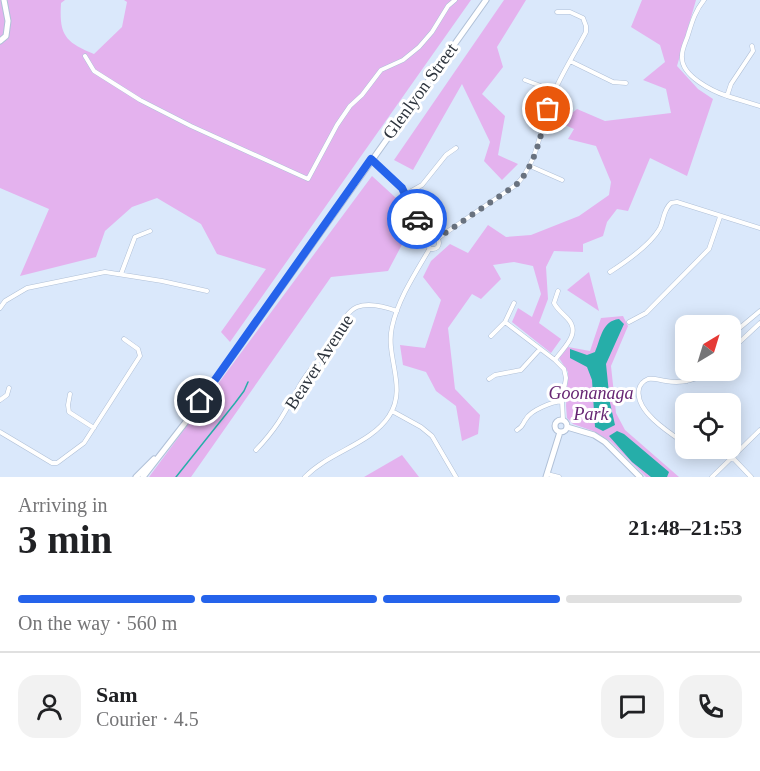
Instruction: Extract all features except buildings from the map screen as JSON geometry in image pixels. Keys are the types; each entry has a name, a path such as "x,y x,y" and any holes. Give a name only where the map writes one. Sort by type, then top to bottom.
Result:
{"main road":[{"path":"0,41 6,36 8,21 4,0"},
{"name":"Glenlyon Street","path":"144,477 486,0"},
{"path":"560,432 556,429 555,424 558,420 567,423 567,427"},
{"path":"546,475 560,432 567,427"},
{"path":"567,427 594,435 605,442 640,477"},
{"name":"Glenlyon Street","path":"136,477 168,446"}],"street":[{"path":"86,56 94,71 140,100 191,126 308,179 350,106 362,95 381,70 403,60 419,47 432,32 448,6 455,0"},
{"path":"704,0 695,13 681,55 682,64 708,88 760,106"},
{"path":"428,239 434,236 438,238 516,185 525,176 554,91 586,32 583,18 570,12 557,12"},
{"path":"727,96 730,84 753,51 752,46"},
{"path":"570,61 613,82 626,84"},
{"path":"525,80 554,91"},
{"path":"406,194 422,185 446,156 456,148"},
{"path":"371,159 406,194 428,239 427,245 430,249"},
{"path":"530,166 562,180"},
{"path":"610,272 630,259 660,229 666,208 671,203 677,202 760,228"},
{"path":"629,322 650,310 709,249 720,217"},
{"path":"121,274 135,237 150,231"},
{"path":"305,477 319,463 374,432 392,411 397,391 391,334 398,311 430,249 438,247 438,238"},
{"path":"0,308 5,301 27,288 105,272 207,291"},
{"path":"555,360 573,334 570,321 554,303 558,291"},
{"path":"491,336 505,322 514,303"},
{"name":"Beaver Avenue","path":"256,450 282,420 301,384 350,313 365,305 388,307 398,311"},
{"path":"741,327 760,311"},
{"path":"505,322 555,360 566,374 562,401 563,420"},
{"path":"741,340 760,322"},
{"path":"0,432 47,461 57,463 80,447 140,356 138,349 124,339"},
{"path":"489,379 495,375 521,370 540,349"},
{"path":"675,437 652,418 638,393 643,382 649,379 686,381"},
{"path":"0,400 7,395 9,388"},
{"path":"70,394 69,411 94,428"},
{"path":"517,430 523,426 527,417 549,403 562,401"},
{"path":"392,411 421,427 432,436 456,477"},
{"path":"741,449 760,430"},
{"path":"712,477 731,459"},
{"path":"733,459 751,477"},
{"path":"546,475 559,477"}],"green space":[{"path":"0,0 65,0 61,3 61,23 66,36 76,45 94,54 122,27 127,2 124,0 471,0 230,342 221,332 266,269 217,254 201,224 157,198 132,207 105,231 96,257 20,276 49,209 0,188"},
{"path":"504,0 526,0 497,47 503,67 482,94 505,116 498,155 518,164 502,180 484,161 490,142 462,84 413,170 394,160"},
{"path":"642,0 696,0 677,66 698,89 713,99 687,176 650,158 628,211 617,209 607,222 603,236 583,244 583,252 554,251 546,267 548,299 539,323 561,339 551,353 512,322 518,308 532,317 541,294 533,266 514,262 493,265 501,279 481,299 472,294 448,328 455,389 480,415 478,434 462,441 456,406 436,391 426,372 403,365 400,345 425,348 441,300 423,277 431,261 450,244 468,253 488,225 506,237 531,235 579,216 609,195 611,182 596,146 568,139 574,129 560,123 577,109 605,121 671,113 666,89 643,80 665,62 660,45 631,27"},
{"path":"372,176 396,198 406,237 388,271 331,277 191,477 149,477"},
{"path":"589,272 599,311 567,290"},
{"name":"Goonanaga Park","path":"623,316 628,326 611,366 616,413 625,430 679,477 646,477 610,441 593,431 573,424 567,418 568,372 559,358 568,347 590,351 601,318"},
{"path":"402,455 419,477 364,477"}],"shaded area":[{"path":"619,319 624,324 606,364 615,425 603,431 595,427 592,380 587,367 570,358 570,349 587,355 595,352 606,327 613,320"},
{"path":"617,431 624,434 669,472 667,477 651,477 632,462 609,436"}],"waterway":[{"path":"176,477 235,403 248,382"}],"way so far":[{"path":"417,219 428,239 434,236 438,238 516,185 525,176 532,163 548,109"}],"route":[{"path":"200,401 371,159 402,188 417,219"}]}
